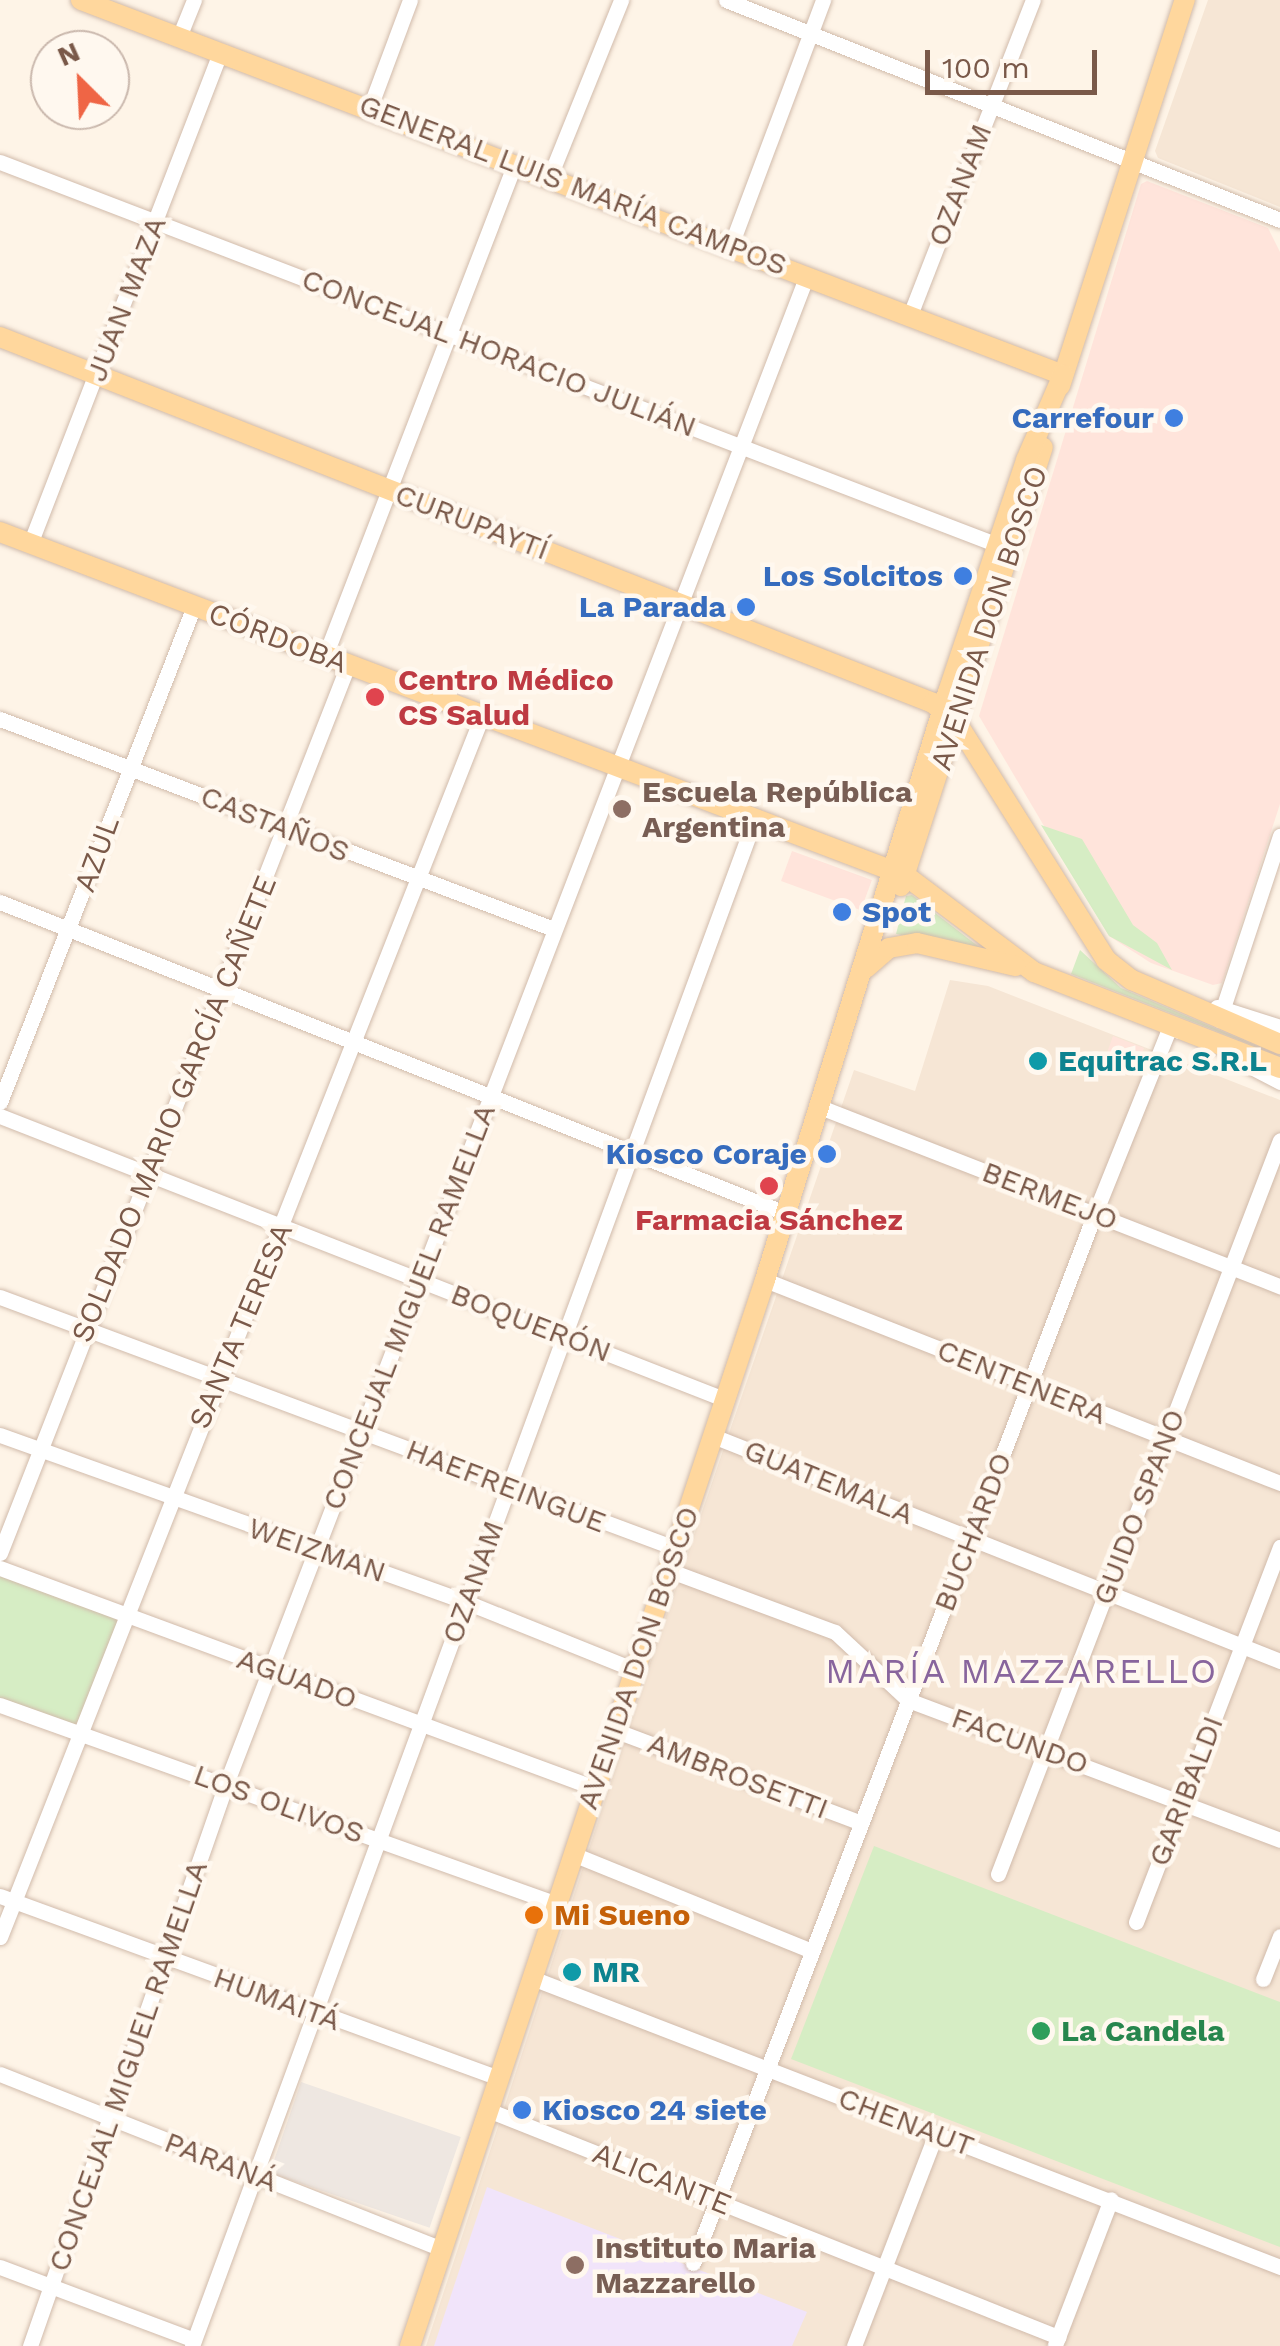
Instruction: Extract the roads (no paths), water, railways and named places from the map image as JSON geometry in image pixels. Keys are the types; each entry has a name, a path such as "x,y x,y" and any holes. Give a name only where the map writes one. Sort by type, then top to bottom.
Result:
{"main road":[{"name":"GENERAL LUIS MARÍA CAMPOS","path":"81,0 370,107 1063,375"},
{"name":"AVENIDA DON BOSCO","path":"410,2346 1186,0"},
{"name":"CURUPAYTÍ","path":"0,337 679,602 950,716"},
{"name":"AVENIDA DON BOSCO","path":"950,716 998,544 1063,375"},
{"name":"CÓRDOBA","path":"0,532 899,874 1034,972"},
{"path":"950,716 1093,946 1118,970 1171,998 1221,1014 1280,1044"},
{"path":"864,970 889,948 917,943 1034,972 1280,1068"}],"street":[{"path":"179,38 194,0"},
{"path":"370,107 410,0"},
{"path":"550,176 621,0"},
{"path":"726,0 1280,220"},
{"path":"731,245 824,0"},
{"name":"OZANAM","path":"910,316 1033,0"},
{"name":"JUAN MAZA","path":"30,544 220,53"},
{"name":"CONCEJAL HORACIO JULIÁN","path":"0,162 998,544"},
{"path":"325,656 515,163"},
{"name":"CONCEJAL MIGUEL RAMELLA","path":"30,2346 226,1784 551,928 806,275"},
{"name":"AZUL","path":"0,1102 194,606"},
{"name":"SOLDADO MARIO GARCÍA CAÑETE","path":"0,1553 86,1327 226,988 348,665"},
{"name":"SANTA TERESA","path":"0,1937 7,1898 79,1731 218,1376 286,1226 482,716"},
{"name":"CASTAÑOS","path":"0,719 551,928"},
{"name":"OZANAM","path":"193,2343 376,1840 637,1152 755,818"},
{"path":"1280,836 1221,1014 1280,1027"},
{"path":"0,902 226,988 785,1213"},
{"path":"1170,1026 1280,1082"},
{"name":"BUCHARDO","path":"693,2262 1094,1213 1170,1026"},
{"name":"BERMEJO","path":"820,1107 1280,1286"},
{"name":"BOQUERÓN","path":"0,1116 152,1172 726,1400"},
{"name":"GUIDO SPANO","path":"998,1874 1280,1140"},
{"name":"CENTENERA","path":"765,1280 1280,1483"},
{"name":"HAEFREINGUE","path":"0,1297 675,1548"},
{"name":"WEIZMAN","path":"0,1435 466,1602 634,1670"},
{"name":"GUATEMALA","path":"713,1436 1280,1661"},
{"name":"GARIBALDI","path":"1136,1922 1280,1548"},
{"name":"AGUADO","path":"0,1568 595,1788"},
{"name":"FACUNDO","path":"668,1570 836,1632 908,1700 1280,1840"},
{"name":"LOS OLIVOS","path":"0,1704 557,1904"},
{"name":"AMBROSETTI","path":"614,1730 861,1823"},
{"path":"573,1854 812,1951"},
{"name":"HUMAITÁ","path":"7,1898 313,2013 500,2078"},
{"path":"1264,1978 1280,1936"},
{"name":"CHENAUT","path":"532,1978 1280,2267"},
{"name":"PARANÁ","path":"0,2074 443,2249"},
{"name":"ALICANTE","path":"488,2110 717,2200 1056,2342"},
{"path":"854,2346 936,2133"},
{"path":"1056,2342 1111,2199"},
{"path":"0,2267 193,2343"}],"place":[{"name":"Carrefour","path":"1174,418"},
{"name":"Los Solcitos","path":"963,576"},
{"name":"La Parada","path":"746,607"},
{"name":"Centro Médico CS Salud","path":"375,697"},
{"name":"Escuela República Argentina","path":"622,809"},
{"name":"Spot","path":"842,912"},
{"name":"Equitrac S.R.L","path":"1038,1061"},
{"name":"Kiosco Coraje","path":"827,1154"},
{"name":"Farmacia Sánchez","path":"769,1186"},
{"name":"Mi Sueno","path":"534,1915"},
{"name":"MR","path":"572,1972"},
{"name":"La Candela","path":"1041,2031"},
{"name":"Kiosco 24 siete","path":"522,2110"},
{"name":"Instituto Maria Mazzarello","path":"575,2265"}],"district":[{"name":"MARÍA MAZZARELLO","path":"1022,1671"}]}
